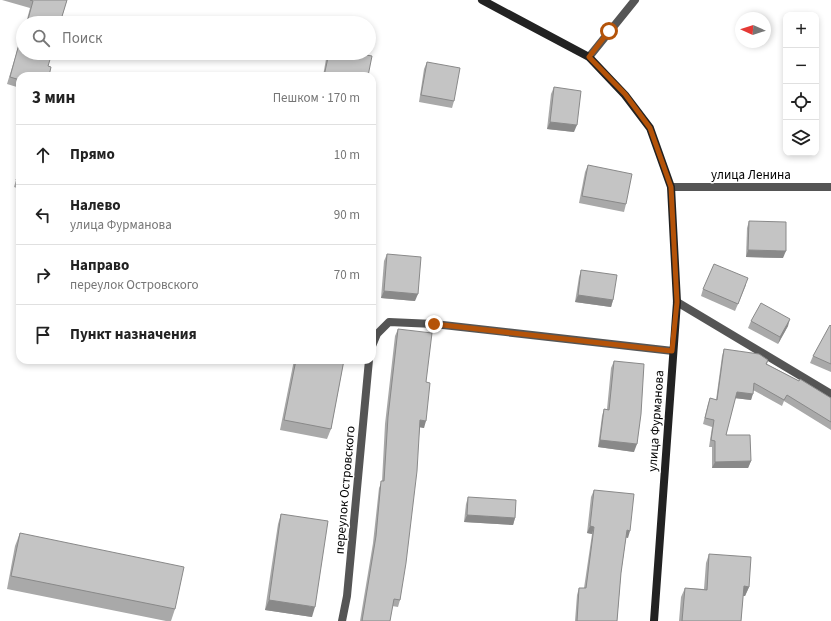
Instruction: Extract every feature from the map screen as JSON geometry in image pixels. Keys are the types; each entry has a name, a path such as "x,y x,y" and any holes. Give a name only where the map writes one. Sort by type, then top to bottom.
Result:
{"main road":[{"path":"482,0 589,57"},
{"name":"улица Фурманова","path":"589,57 625,94 650,128 671,187 677,302 672,351 654,621"}],"street":[{"path":"589,57 635,0"},
{"name":"улица Ленина","path":"671,187 831,188"},
{"path":"677,302 831,394"},
{"path":"376,336 389,322 434,324 672,351"},
{"name":"переулок Островского","path":"342,621 347,596 369,364"}],"building":[{"path":"30,0 67,0 62,16 29,16 33,1"},
{"path":"16,55 16,60 50,60 48,66 51,67 50,72 16,72 16,79 10,77"},
{"path":"327,60 371,60 369,72 325,72"},
{"path":"427,62 460,68 454,101 421,95"},
{"path":"554,87 581,91 577,125 550,122"},
{"path":"588,165 632,174 626,204 582,196"},
{"path":"749,221 786,222 786,251 748,250"},
{"path":"387,254 421,257 418,294 384,291"},
{"path":"714,264 748,278 738,304 703,289"},
{"path":"581,270 617,275 613,300 578,295"},
{"path":"761,303 790,319 780,337 751,321"},
{"path":"830,325 831,326 831,364 813,356"},
{"path":"398,329 432,333 426,382 430,383 426,421 420,420 417,471 400,600 394,599 390,621 362,621 376,536 381,481 384,481 388,417"},
{"path":"724,349 759,354 768,360 766,364 799,381 800,379 831,398 831,422 787,395 784,400 754,383 753,394 737,392 726,435 750,435 751,461 715,462 715,441 711,440 714,420 705,418 710,398 717,400"},
{"path":"614,361 644,364 641,414 637,444 600,440 604,409 609,410"},
{"path":"295,364 343,364 331,429 284,420"},
{"path":"594,490 634,494 630,531 627,530 621,573 617,621 577,621 579,588 586,588 594,527 590,526"},
{"path":"468,497 516,500 515,518 467,515"},
{"path":"281,514 328,521 315,607 269,600"},
{"path":"20,533 184,567 175,609 11,576"},
{"path":"709,554 751,557 749,587 744,586 741,621 682,621 685,588 707,590"}],"route":[{"path":"434,324 672,351 677,302 671,187 650,128 625,94 589,57 609,31"}]}
